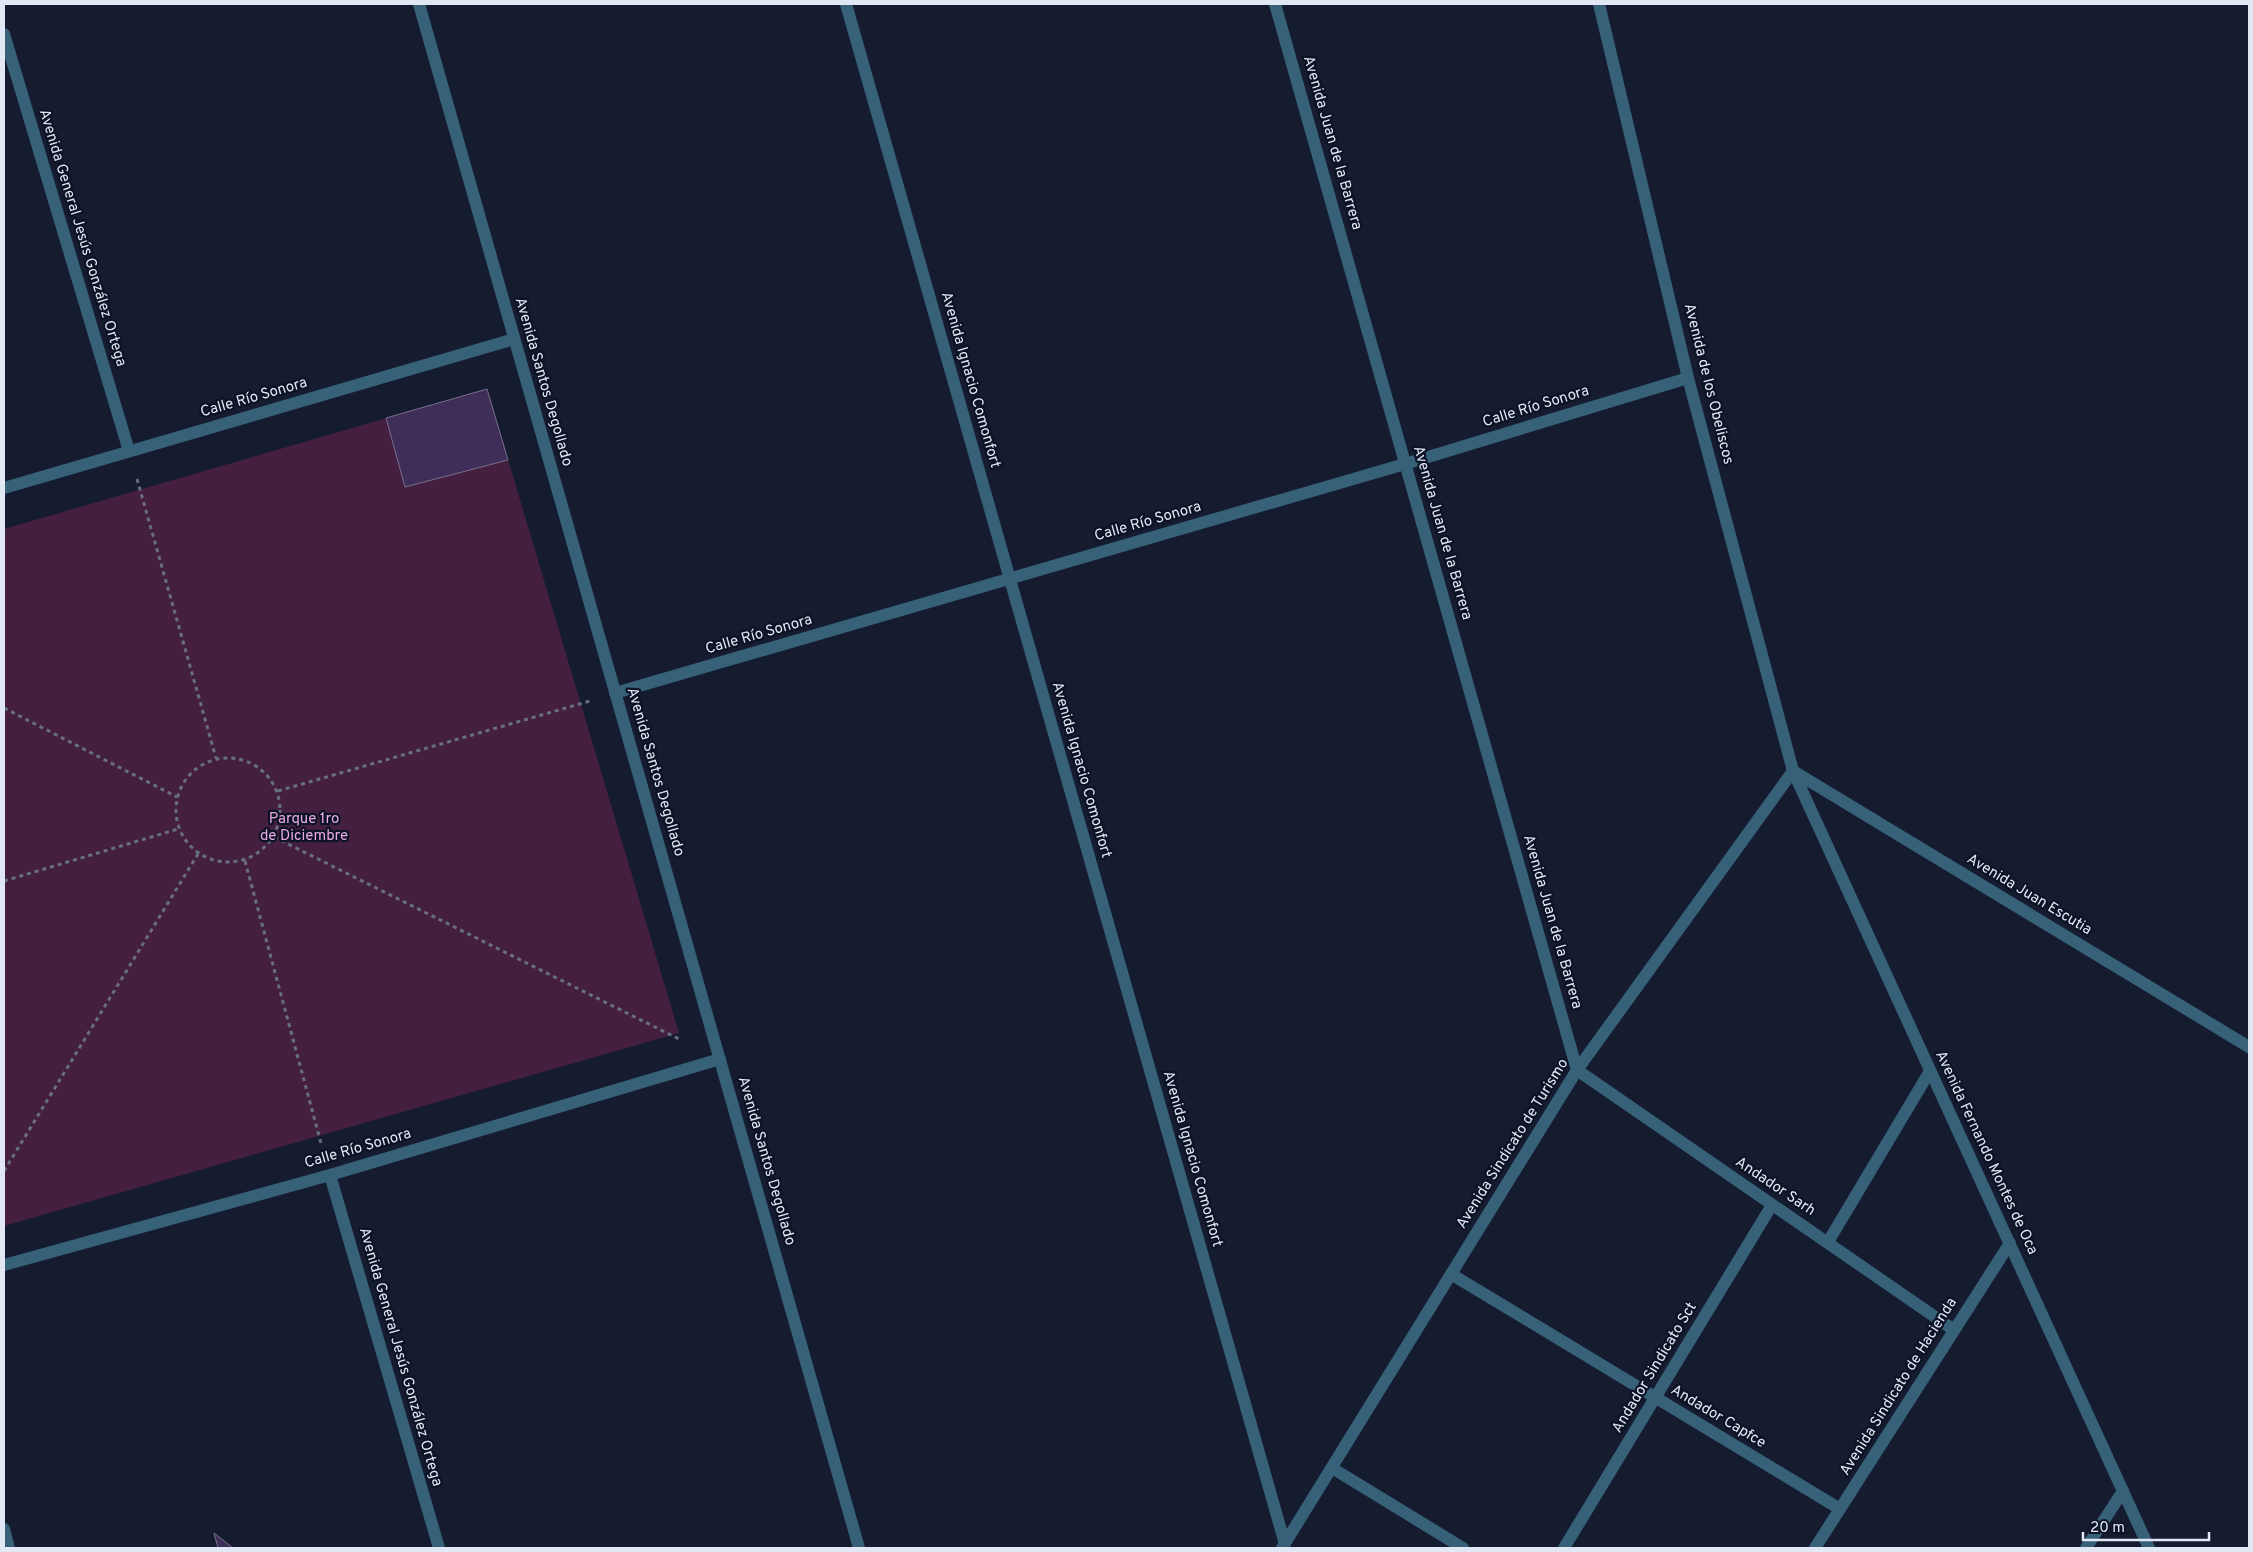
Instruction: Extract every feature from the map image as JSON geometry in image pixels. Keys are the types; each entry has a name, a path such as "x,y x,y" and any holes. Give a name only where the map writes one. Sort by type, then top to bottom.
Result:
{"street":[{"name":"Avenida Santos Degollado","path":"419,4 859,1548"},
{"name":"Avenida Ignacio Comonfort","path":"846,4 1284,1546"},
{"name":"Avenida Juan de la Barrera","path":"1275,4 1577,1070"},
{"name":"Avenida de los Obeliscos","path":"1599,4 1688,378 1793,771"},
{"name":"Avenida General Jesús González Ortega","path":"4,34 129,451"},
{"name":"Calle Río Sonora","path":"4,488 514,339"},
{"name":"Calle Río Sonora","path":"615,693 1405,464 1688,378"},
{"name":"Avenida Juan Escutia","path":"1793,771 2249,1046"},
{"name":"Avenida Sindicato de Turismo","path":"1284,1546 1577,1070 1793,771"},
{"name":"Avenida Fernando Montes de Oca","path":"1793,771 2149,1548"},
{"name":"Calle Río Sonora","path":"4,1265 330,1175 720,1059"},
{"name":"Andador Sarh","path":"1577,1070 1954,1330"},
{"path":"1828,1242 1930,1071"},
{"name":"Avenida General Jesús González Ortega","path":"330,1175 438,1548"},
{"name":"Andador Sindicato Sct","path":"1564,1548 1772,1205"},
{"name":"Avenida Sindicato de Hacienda","path":"1815,1548 2010,1243"},
{"name":"Andador Capfce","path":"1451,1274 1840,1509"},
{"path":"1332,1468 1463,1548"},
{"path":"2086,1548 2123,1491"},
{"path":"4,1529 9,1548"}],"path":[{"path":"129,451 216,758"},
{"path":"278,791 615,693"},
{"path":"4,708 176,796"},
{"path":"216,758 241,758 263,770 278,791 281,814 274,837 261,851 244,860 220,862 198,854 178,829 176,796 190,772 216,758"},
{"path":"4,881 178,829"},
{"path":"274,837 720,1059"},
{"path":"4,1171 198,854"},
{"path":"244,860 330,1175"}],"green space":[{"name":"Parque 1ro de Diciembre","path":"487,389 679,1033 4,1226 4,529"}],"building":[{"path":"487,389 508,460 405,487 386,418"},
{"path":"214,1533 233,1548 218,1548"}]}
